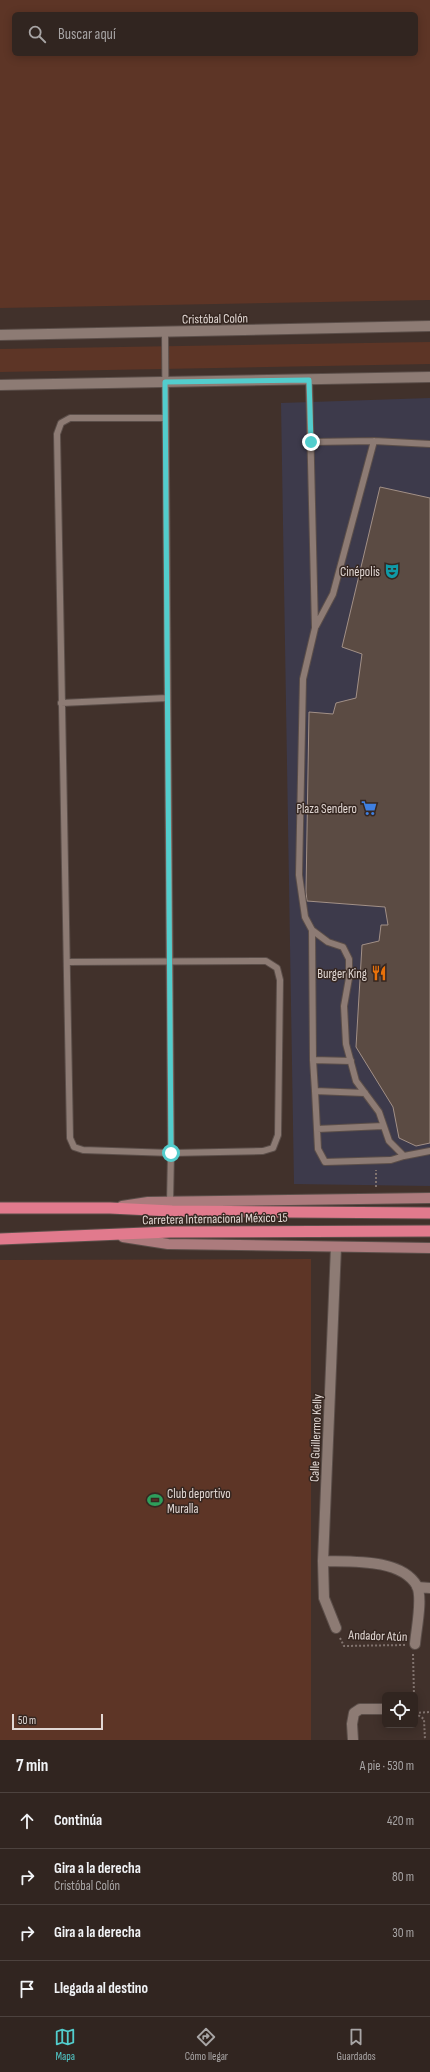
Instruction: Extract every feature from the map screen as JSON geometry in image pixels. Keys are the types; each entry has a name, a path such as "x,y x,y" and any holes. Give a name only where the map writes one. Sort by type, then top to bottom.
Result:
{"highway":[{"name":"Carretera Internacional México 15","path":"0,1208 110,1208 172,1211 430,1213"},
{"name":"Carretera Internacional México 15","path":"0,1239 170,1232 323,1230 430,1231"}],"main road":[{"path":"110,1208 148,1202 430,1198"},
{"path":"111,1235 168,1244 430,1248"}],"street":[{"name":"Cristóbal Colón","path":"0,336 430,326"},
{"path":"0,385 430,377"},
{"name":"Calle Guillermo Kelly","path":"336,1247 323,1561 324,1598 336,1628"},
{"path":"323,1561 369,1562 405,1573 417,1587 419,1605 412,1647"},
{"path":"417,1587 430,1588"},
{"path":"353,1740 352,1724 354,1713 360,1709 382,1709"}],"lane":[{"path":"165,332 171,1153 170,1202"},
{"path":"309,380 315,628 303,679 299,875 305,917 312,930 328,942 343,947 349,959 349,978 344,1006 346,1044 356,1081 379,1112 382,1126 389,1141 404,1156"},
{"path":"66,962 266,961 277,968 280,980 278,1135 273,1148 263,1151 171,1153 83,1150 74,1146 70,1138 66,962 61,703 57,434 60,423 70,418 165,418"},
{"path":"311,442 374,441 430,444"},
{"path":"315,628 333,594 374,441"},
{"path":"61,703 167,698"},
{"path":"312,930 313,1060 318,1149 325,1162 391,1160 430,1151"},
{"path":"313,1060 351,1062"},
{"path":"315,1091 365,1093"},
{"path":"317,1129 382,1126"}],"path":[{"path":"375,1199 377,1161"},
{"name":"Andador Atún","path":"336,1628 344,1646 412,1647"},
{"path":"412,1647 414,1692"},
{"path":"418,1713 430,1712"},
{"path":"418,1715 424,1719 425,1740"}],"shaded area":[{"path":"0,0 430,0 430,300 0,308"},
{"path":"430,342 430,364 0,372 0,349"},
{"path":"430,398 430,1186 294,1184 281,403"},
{"name":"Club deportivo Muralla","path":"311,1259 311,1740 0,1740 0,1260"}],"building":[{"name":"Plaza Sendero","path":"380,487 430,498 430,1143 416,1146 399,1138 393,1107 356,1047 362,945 379,941 381,925 388,925 385,907 307,901 306,892 309,712 333,714 336,703 356,698 362,654 342,647"}],"place":[{"name":"Cinépolis","path":"392,571"},
{"name":"Plaza Sendero","path":"369,808"},
{"name":"Burger King","path":"379,973"},
{"name":"Club deportivo Muralla","path":"155,1500"}],"route":[{"path":"171,1153 165,382 309,380 311,442"}]}
